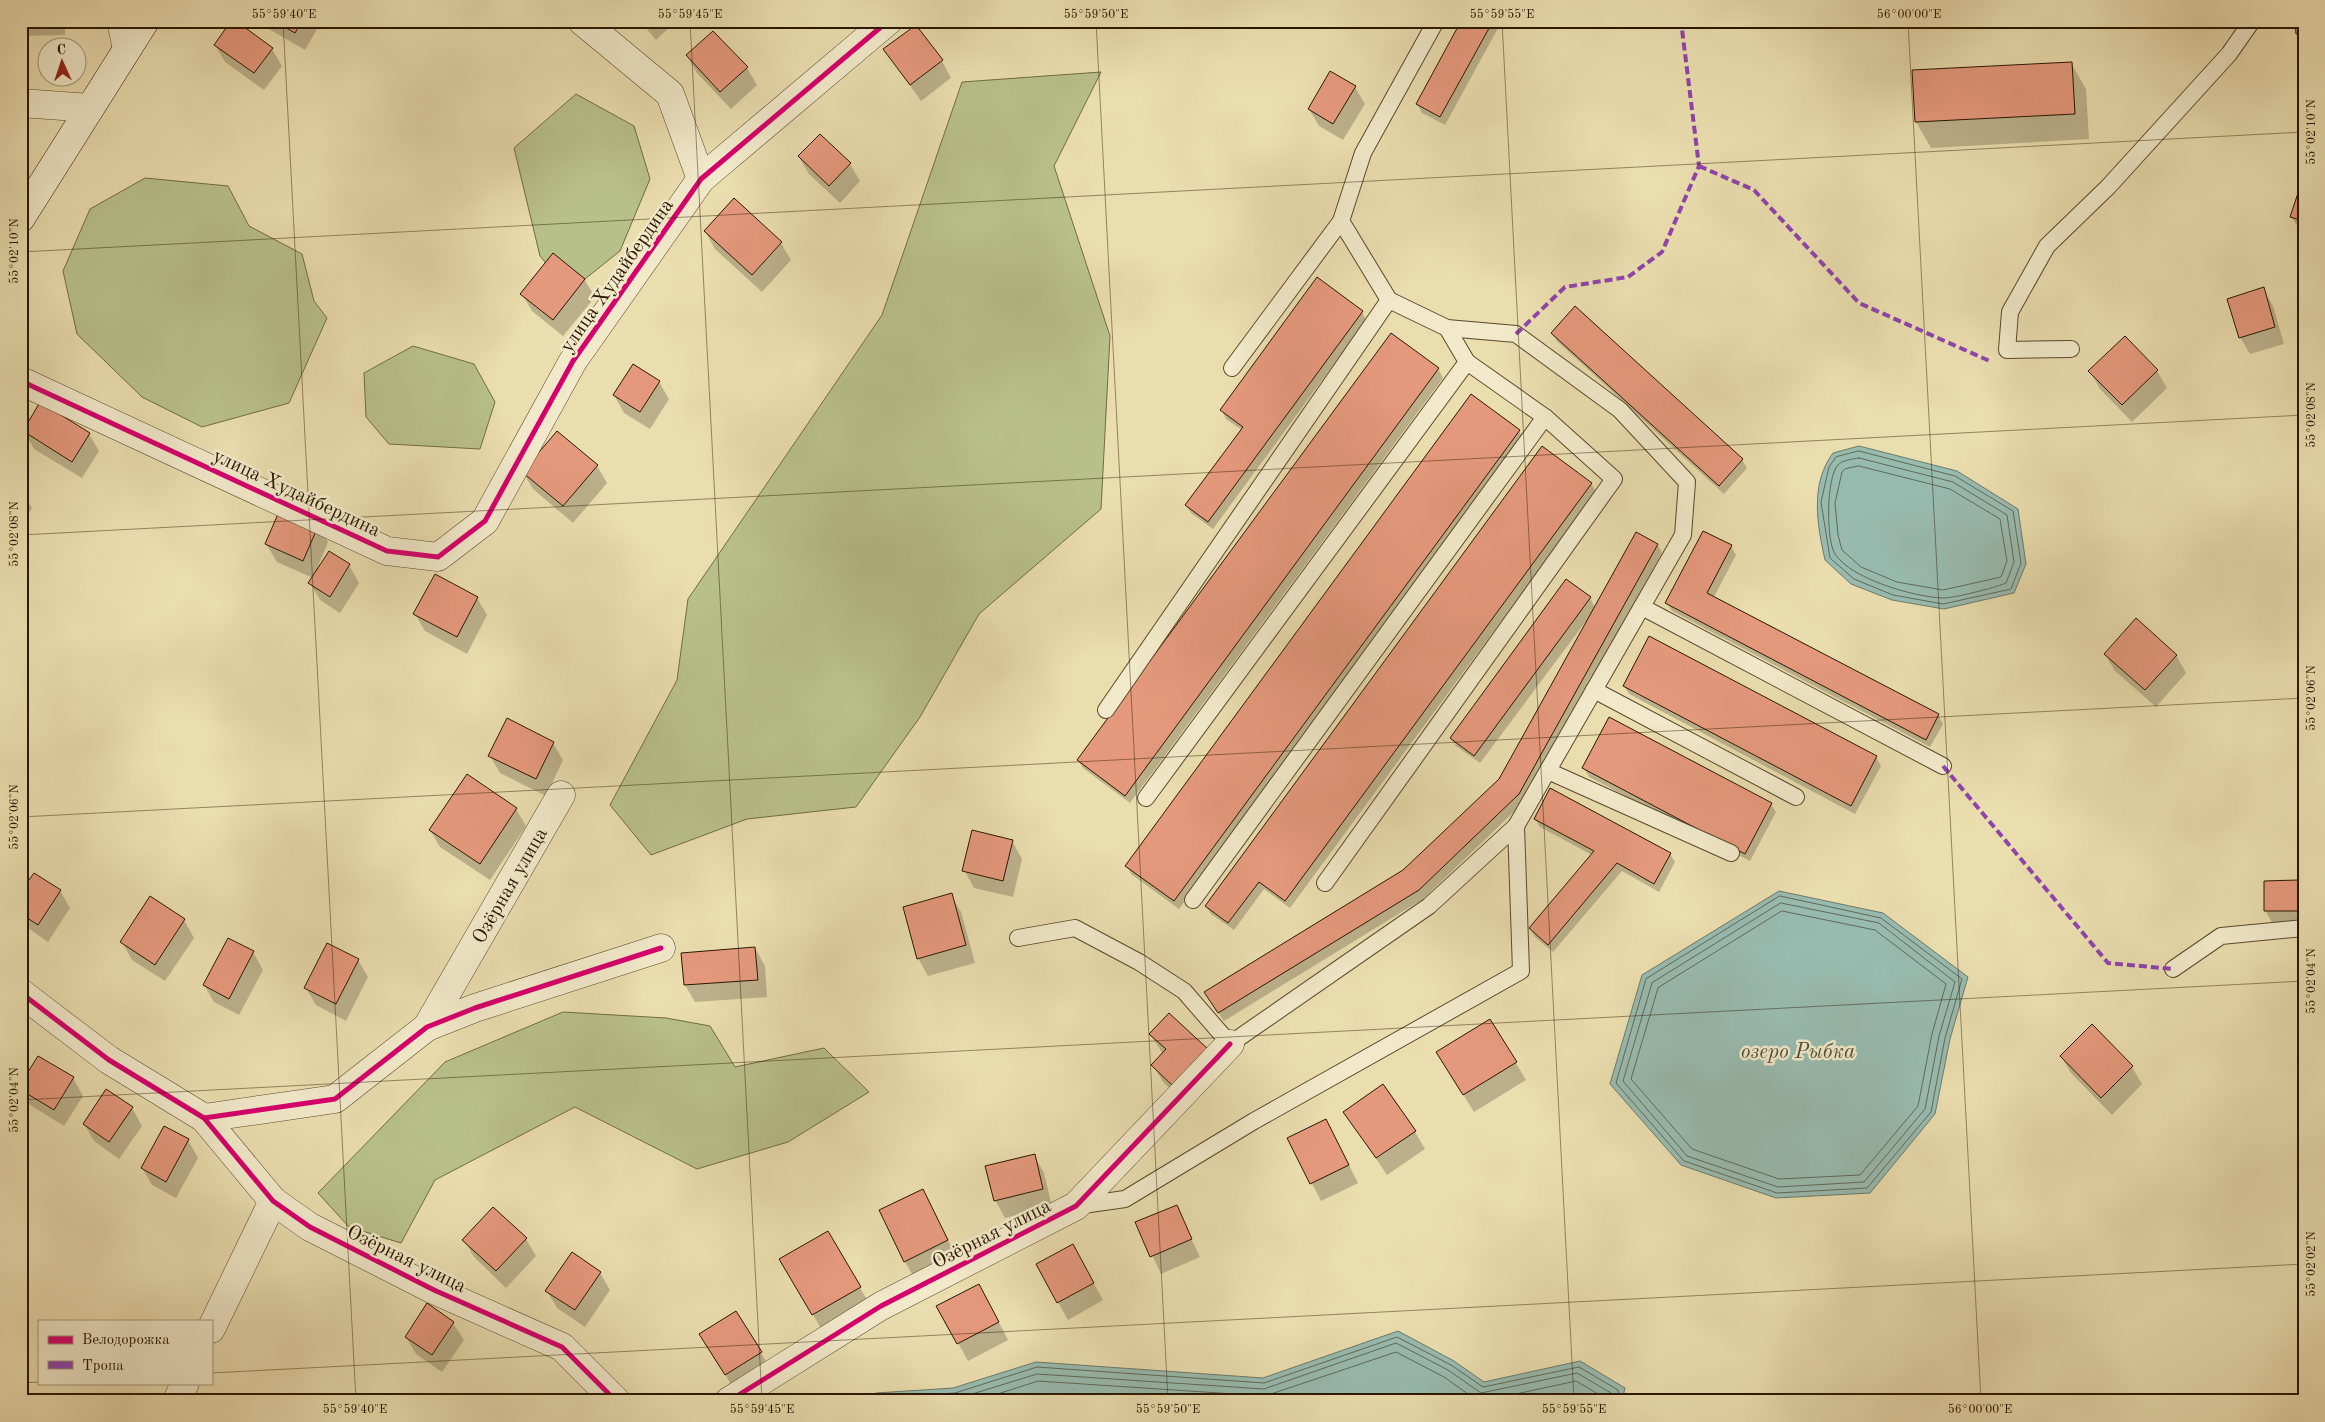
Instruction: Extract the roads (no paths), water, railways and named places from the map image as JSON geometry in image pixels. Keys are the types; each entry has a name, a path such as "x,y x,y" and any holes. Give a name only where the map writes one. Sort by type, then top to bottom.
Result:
{"street":[{"path":"121,21 127,49"},
{"path":"21,218 145,21"},
{"path":"582,21 670,94 701,179"},
{"name":"улица Худайбердина","path":"21,380 387,551 438,557 485,521 572,361 701,179 888,21"},
{"path":"21,103 90,108"},
{"name":"Озёрная улица","path":"427,1027 561,795"},
{"name":"Озёрная улица","path":"204,1118 335,1099 427,1027 475,1008 661,948"},
{"name":"Озёрная улица","path":"21,994 109,1060 204,1118 273,1201 310,1226 434,1290 562,1347 616,1401"},
{"name":"Озёрная улица","path":"729,1401 882,1306 1076,1206 1230,1044"},
{"path":"212,1327 273,1201"},
{"path":"177,1401 185,1384"}],"lane":[{"path":"1232,368 1341,221 1363,153 1436,21"},
{"path":"2072,350 2007,350 2010,312 2047,246 2121,172 2228,54 2252,21"},
{"path":"1018,938 1076,928 1139,962 1184,991 1230,1044 1428,906 1516,826 1683,535 1687,482 1620,410 1516,334 1446,328 1389,300 1341,221"},
{"path":"1106,710 1389,300"},
{"path":"1325,883 1614,479 1545,417 1467,362 1446,328"},
{"path":"1146,798 1467,362"},
{"path":"1193,900 1545,417"},
{"path":"1642,607 1943,766"},
{"path":"1594,690 1796,797"},
{"path":"1548,771 1731,853"},
{"path":"1076,1206 1125,1199 1254,1121 1522,971 1516,826"},
{"path":"2173,969 2221,936 2304,928"}],"water":[{"path":"1859,446 1957,471 2018,509 2026,564 2014,593 1944,609 1892,600 1851,584 1825,560 1817,505 1821,478 1833,453"},
{"name":"озеро Рыбка","path":"1779,891 1883,913 1968,977 1950,1039 1935,1114 1870,1193 1776,1198 1681,1165 1610,1084 1642,975"},
{"path":"1398,1331 1454,1361 1484,1382 1580,1361 1625,1388 1622,1401 865,1401 876,1393 953,1388 1036,1362 1263,1378"}]}
